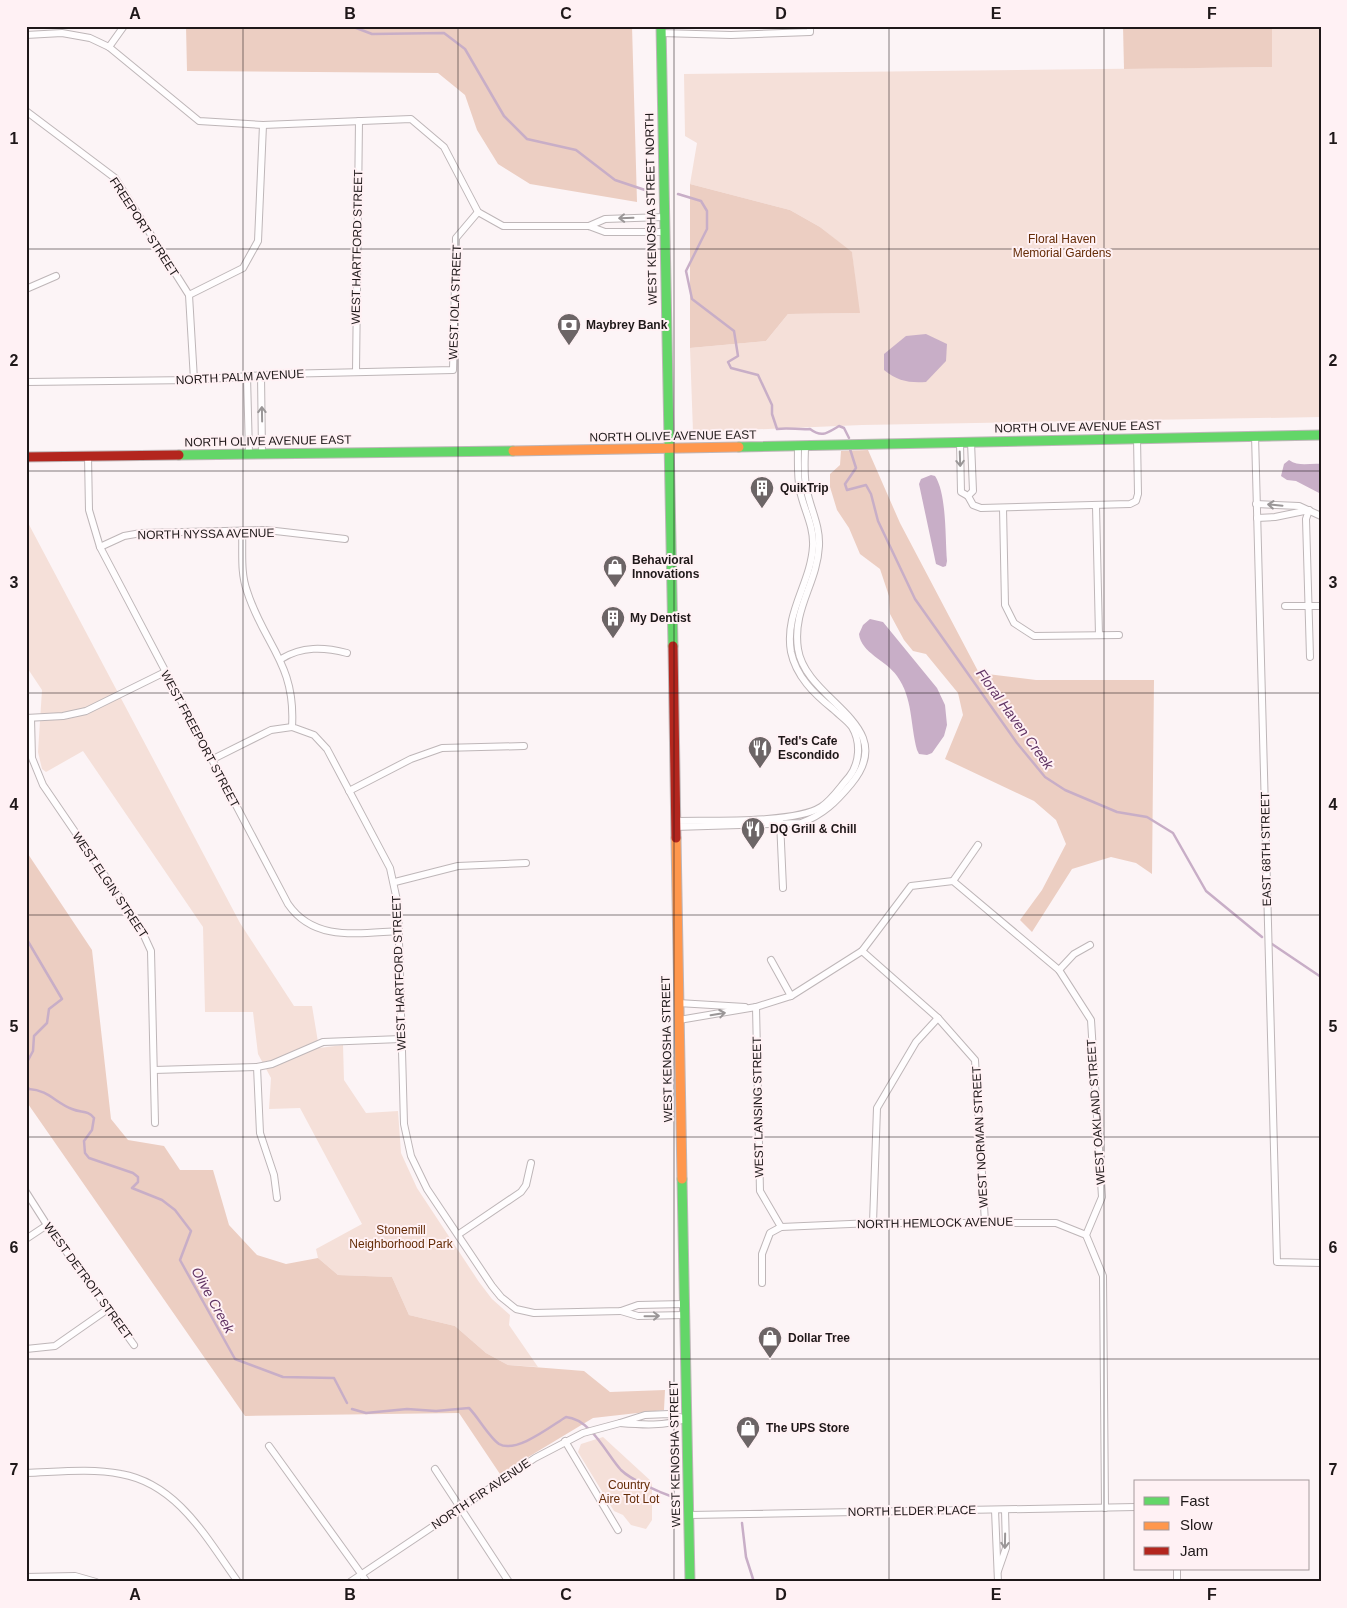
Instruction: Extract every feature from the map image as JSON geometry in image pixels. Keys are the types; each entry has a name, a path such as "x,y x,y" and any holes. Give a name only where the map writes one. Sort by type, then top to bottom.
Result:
{"main road":[{"name":"WEST KENOSHA STREET NORTH","path":"661,29 669,515"},
{"name":"NORTH OLIVE AVENUE EAST","path":"26,457 668,448 1321,435"},
{"name":"WEST KENOSHA STREET","path":"669,515 690,1582"}],"street":[{"path":"109,47 124,26"},
{"path":"716,26 717,34"},
{"path":"748,26 748,34"},
{"path":"661,29 717,34 748,34 810,32 810,26"},
{"path":"26,35 62,33 90,38 109,47 199,121 263,126 411,119 444,147 478,212 503,226 589,226 605,232 664,232"},
{"name":"FREEPORT STREET","path":"27,112 115,178 189,296 194,380"},
{"name":"WEST HARTFORD STREET","path":"356,372 358,122"},
{"path":"189,296 244,268 258,241 263,126"},
{"name":"WEST IOLA STREET","path":"453,370 456,238 478,212"},
{"path":"589,226 605,219 664,217"},
{"path":"26,289 56,276"},
{"name":"NORTH PALM AVENUE","path":"26,382 194,380 261,375 453,370"},
{"path":"261,375 262,453"},
{"path":"247,376 249,453"},
{"name":"EAST 68TH STREET","path":"1255,435 1277,1262 1321,1263"},
{"path":"960,442 962,492 968,496 976,508 1096,506 1127,505 1136,501 1138,494 1138,438"},
{"path":"968,496 973,491 971,442"},
{"path":"675,824 801,822 816,817 838,800 858,776 864,762 862,749 864,738 855,722 824,694 810,678 798,651 797,620 814,575 819,545 815,516 806,489 801,445"},
{"name":"WEST FREEPORT STREET","path":"88,456 89,510 100,547 293,912 308,924 322,931 347,934 399,931"},
{"path":"961,475 972,475"},
{"path":"1256,504 1299,506 1321,516"},
{"path":"1096,506 1099,635"},
{"path":"1003,508 1005,606 1014,623 1034,636 1120,635"},
{"path":"1257,518 1275,517 1309,510"},
{"path":"1309,510 1306,519 1310,657"},
{"name":"NORTH NYSSA AVENUE","path":"100,547 124,536 141,533 267,530 345,539"},
{"path":"213,759 270,730 292,726 292,696 281,659 247,593 243,578 242,531"},
{"path":"1285,606 1321,606"},
{"path":"281,659 296,652 313,649 330,649 347,653"},
{"path":"28,718 63,716 86,711 165,672"},
{"name":"WEST ELGIN STREET","path":"28,718 32,758 43,785 147,938 152,964 155,1123"},
{"name":"WEST HARTFORD STREET","path":"292,726 314,735 323,743 390,868 398,897 404,1124 411,1156 426,1189 459,1234 500,1297 516,1309 543,1314 621,1311"},
{"path":"349,791 411,760 442,748 524,746"},
{"path":"780,821 783,888"},
{"path":"679,1020 756,1007 791,996 862,950 911,886 953,881 978,845"},
{"path":"394,882 458,866 526,863"},
{"name":"WEST OAKLAND STREET","path":"953,881 1059,970 1091,1020 1102,1197 1086,1235"},
{"path":"1059,970 1074,954 1090,945"},
{"name":"WEST NORMAN STREET","path":"862,950 938,1018 975,1060 985,1222"},
{"path":"771,960 791,996"},
{"path":"678,1003 756,1007"},
{"name":"WEST LANSING STREET","path":"756,1007 760,1191 780,1227"},
{"path":"873,1223 877,1108 916,1042 938,1018"},
{"path":"154,1070 257,1068 272,1064 323,1042 401,1039"},
{"path":"257,1068 260,1133 274,1175 277,1198"},
{"path":"459,1234 521,1192 526,1185 531,1163"},
{"name":"WEST DETROIT STREET","path":"26,1192 47,1225 134,1345"},
{"name":"NORTH HEMLOCK AVENUE","path":"780,1227 873,1223 1056,1223 1086,1235"},
{"path":"26,1239 47,1225"},
{"path":"762,1283 762,1254 770,1233 780,1227"},
{"path":"1086,1235 1103,1276 1105,1508"},
{"path":"621,1311 638,1305 684,1304"},
{"path":"26,1349 56,1346 108,1309"},
{"path":"621,1311 638,1316 684,1316"},
{"name":"NORTH FIR AVENUE","path":"350,1582 565,1441 583,1433 644,1415 669,1414 686,1419"},
{"name":"NORTH FIR AVENUE","path":"620,1423 646,1426 668,1425 686,1419"},
{"path":"565,1441 618,1530"},
{"path":"269,1446 367,1582"},
{"path":"435,1469 509,1582"},
{"path":"26,1473 115,1473 137,1478 160,1489 181,1506 238,1582"},
{"name":"NORTH ELDER PLACE","path":"689,1515 1134,1507"},
{"path":"995,1510 998,1582"},
{"path":"998,1571 1006,1548 1005,1510"},
{"path":"26,1577 75,1576 96,1582"}],"green space":[{"name":"Floral Haven Memorial Gardens","path":"1272,26 1321,26 1321,417 862,425 693,432 690,348 766,341 788,314 859,313 852,253 820,227 790,210 690,184 697,143 685,136 684,74 1272,67"},
{"name":"Stonemill Neighborhood Park","path":"26,519 240,923 294,1006 312,1006 319,1048 343,1045 344,1080 366,1113 398,1111 401,1153 417,1188 479,1282 492,1299 510,1315 509,1325 538,1367 508,1365 486,1353 455,1326 409,1315 392,1277 338,1275 318,1258 316,1249 362,1224 300,1108 269,1109 271,1078 258,1054 253,1012 205,1012 203,927 83,751 46,772 42,769 38,752 42,690 26,666"},
{"name":"Country Aire Tot Lot","path":"603,1437 652,1482 652,1520 646,1529 631,1525 623,1515 614,1511 578,1452 581,1444"}],"shaded area":[{"path":"186,26 632,26 637,202 530,184 498,164 477,130 465,95 438,73 187,71"},
{"path":"1123,26 1272,26 1272,67 1124,69"},
{"path":"690,184 790,210 820,227 852,252 860,313 788,314 766,341 690,348"},
{"path":"926,334 947,344 946,361 926,382 904,380 894,377 884,370 884,354 906,336"},
{"path":"868,450 900,523 979,673 1036,680 1154,680 1152,874 1136,863 1111,857 1072,869 1032,932 1020,920 1042,890 1066,844 1056,820 1034,801 945,759 963,715 958,693 926,654 913,651 904,640 890,614 889,596 880,569 860,554 849,528 837,510 830,487 830,474 840,465 841,451"},
{"path":"1289,460 1300,464 1321,464 1321,494 1296,481 1287,480 1281,476 1284,464"},
{"path":"931,475 935,476 939,484 944,505 947,561 946,566 943,567 936,564 919,484 921,479"},
{"path":"870,619 883,622 937,688 945,705 947,725 944,736 932,753 927,755 919,754 917,750 909,702 897,676 887,665 869,651 861,641 859,634 863,625"},
{"path":"26,851 92,950 111,1119 128,1140 164,1146 180,1170 213,1170 229,1225 257,1255 286,1264 318,1258 338,1275 392,1277 409,1315 455,1326 486,1353 508,1365 584,1371 610,1392 665,1390 664,1410 593,1418 500,1474 459,1413 245,1416 26,1101"}],"waterway":[{"name":"Floral Haven Creek","path":"351,26 372,34 444,33 465,49 504,116 527,139 576,150 615,180 648,191"},
{"name":"Floral Haven Creek","path":"678,194 701,201 707,211 707,229 686,271 692,299 734,331 738,356 728,362 731,368 758,375 772,405 772,414 777,429 810,429 821,434 839,426 844,428 849,438"},
{"name":"Floral Haven Creek","path":"850,449 856,468 845,484 847,490 866,485 871,494 878,521 915,599 1017,743 1045,777 1065,790 1117,812 1147,817 1173,833 1206,891 1262,937"},
{"name":"Olive Creek","path":"26,938 62,999 49,1009 47,1023 34,1036 33,1051 26,1064"},
{"name":"Floral Haven Creek","path":"1272,944 1321,977"},
{"name":"Olive Creek","path":"26,1085 29,1089 47,1094 66,1106 92,1115 94,1118 92,1130 84,1141 85,1153 89,1158 133,1173 138,1177 138,1182 132,1188 162,1200 175,1210 191,1231 180,1260 235,1359 283,1377 334,1378 347,1403"},
{"name":"Olive Creek","path":"352,1409 366,1413 407,1409 436,1411 469,1408 495,1441 506,1446 515,1445 533,1438 566,1417 575,1419 591,1431 621,1470 631,1478 673,1497"},
{"name":"Olive Creek","path":"742,1523 746,1557 754,1582"}],"traffic: fast":[{"path":"661,26 673,646"},
{"path":"739,447 1321,435"},
{"path":"179,455 513,451"},
{"path":"682,1179 690,1582"}],"traffic: slow":[{"path":"513,451 739,447"},
{"path":"676,838 682,1179"}],"traffic: jam":[{"path":"26,457 179,455"},
{"path":"673,646 676,838"}],"place":[{"name":"Maybrey Bank","path":"569,346"},
{"name":"QuikTrip","path":"762,509"},
{"name":"Behavioral Innovations","path":"615,588"},
{"name":"My Dentist","path":"613,639"},
{"name":"Ted's Cafe Escondido","path":"760,769"},
{"name":"DQ Grill & Chill","path":"753,850"},
{"name":"Dollar Tree","path":"770,1359"},
{"name":"The UPS Store","path":"748,1449"}]}
